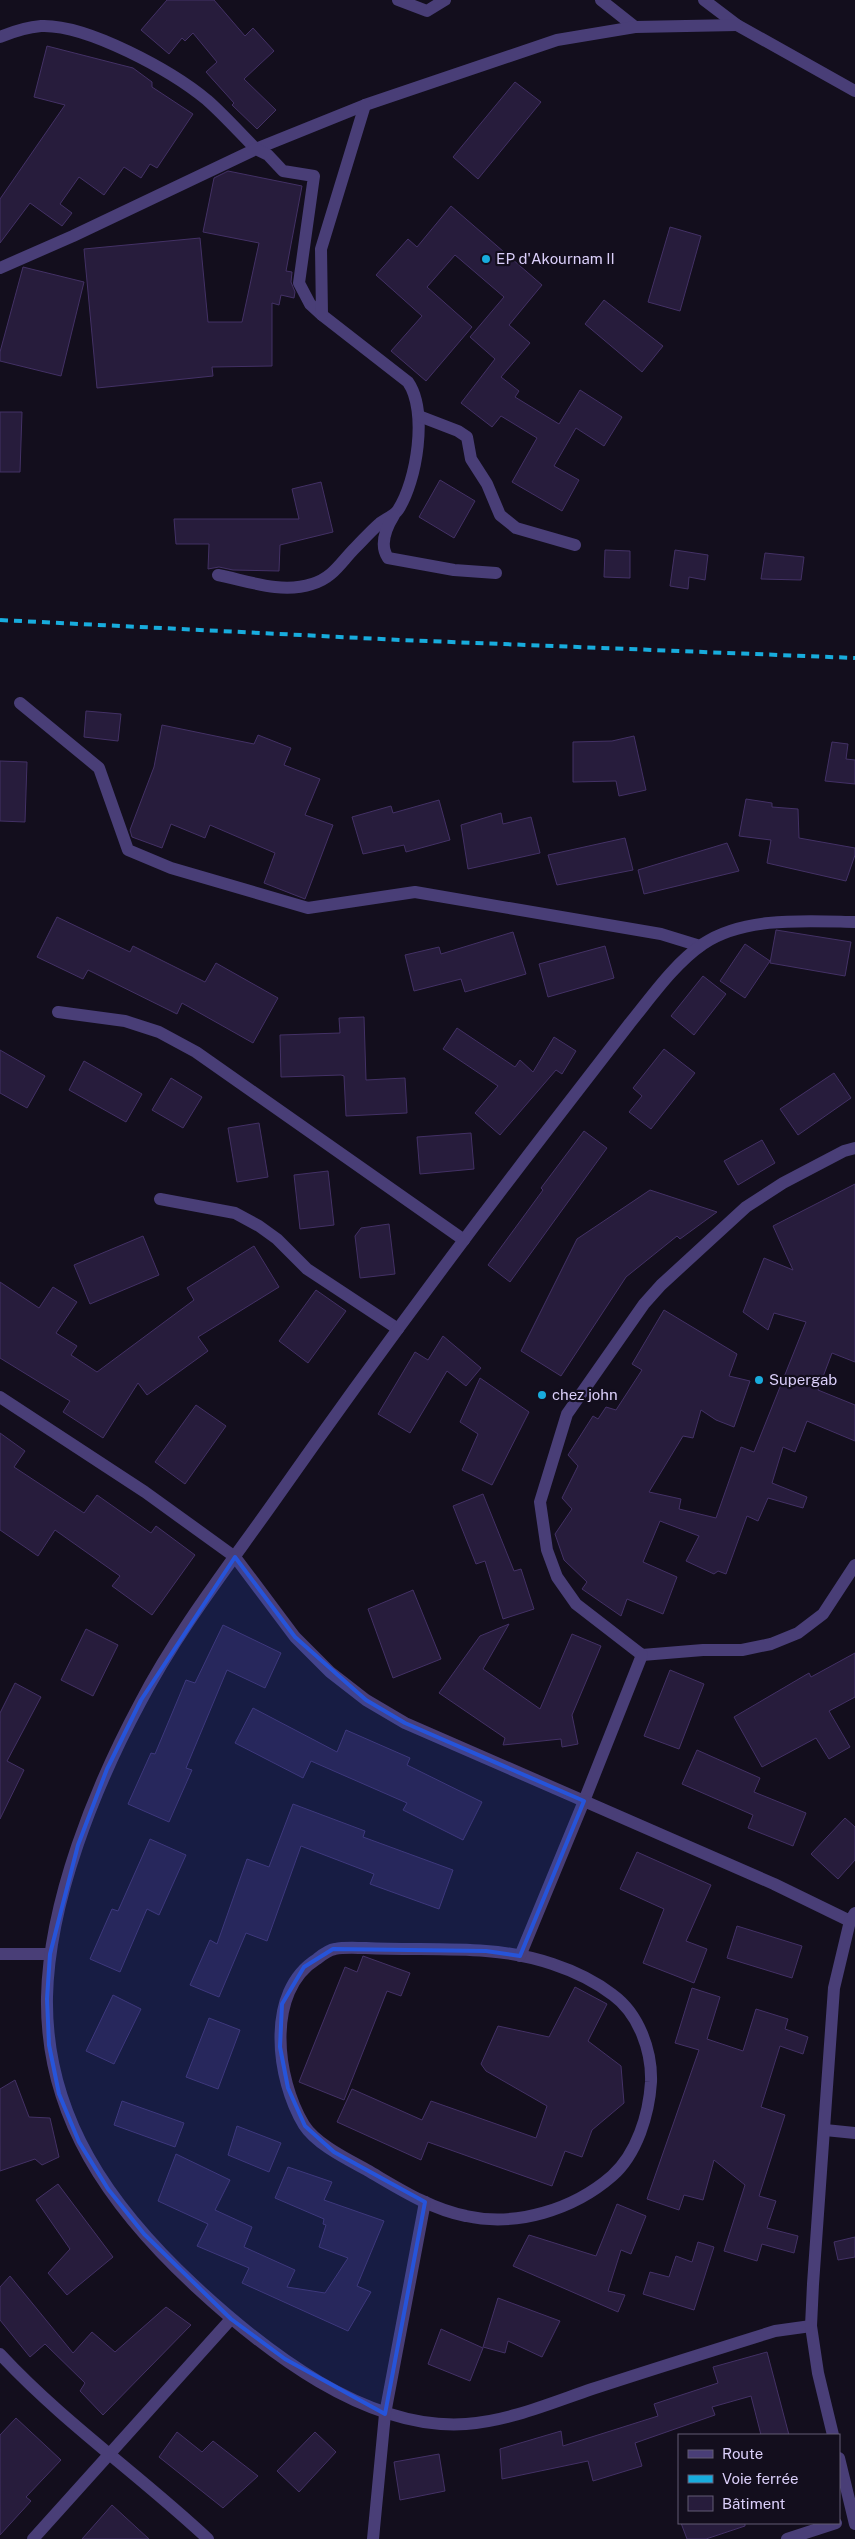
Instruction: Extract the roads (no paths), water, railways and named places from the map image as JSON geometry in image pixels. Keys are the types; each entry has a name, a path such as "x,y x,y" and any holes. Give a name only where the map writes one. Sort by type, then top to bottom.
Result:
{"street":[{"path":"398,0 427,11 445,0"},
{"path":"601,0 635,28"},
{"path":"704,0 737,24 855,91"},
{"path":"0,268 256,150 365,105 557,40 635,28 737,24"},
{"path":"0,37 40,26 86,35 118,47 155,66 206,100 256,150 268,155 283,170 314,176 299,283 310,304 322,315 408,382 414,390 419,416 417,450 411,481 388,525 383,548 388,558 454,570 496,573"},
{"path":"322,315 321,249 365,105"},
{"path":"419,416 458,431 467,438 471,459 487,484 500,515 516,528 576,545"},
{"path":"218,574 284,589 312,584 332,575 379,524 397,511"},
{"path":"20,703 99,768 128,850 171,868 308,908 414,892 661,934 700,946"},
{"path":"811,2326 775,2331 511,2416 464,2424 423,2422 385,2414 344,2395 285,2359 231,2319 144,2234 108,2189 80,2142 59,2094 49,2044 47,1999 50,1954 60,1908 78,1845 107,1769 146,1692 178,1638 398,1329 464,1240 661,985 700,946 722,934 761,924 802,920 855,922"},
{"path":"58,1012 125,1021 159,1032 196,1052 464,1240"},
{"path":"855,1148 844,1151 792,1179 746,1207 661,1285 644,1304 567,1414 540,1502 547,1550 556,1577 576,1604 642,1655 703,1650 742,1650 798,1633 823,1614 855,1565"},
{"path":"160,1199 235,1214 258,1226 277,1240 307,1269 398,1329"},
{"path":"0,1397 145,1492 235,1557 295,1637 330,1672 366,1700 405,1723 853,1917 834,1988 827,2067 825,2130 818,2205 811,2326 818,2373 833,2434"},
{"path":"520,1956 642,1655"},
{"path":"333,1949 486,1951 520,1956 556,1966 614,1995 640,2028 651,2064 650,2103 636,2143 613,2175 583,2196 547,2213 507,2219 466,2216 425,2202 334,2152 305,2126 288,2088 280,2046 282,2004 304,1967 333,1949"},
{"path":"0,1954 50,1954"},
{"path":"825,2130 855,2133"},
{"path":"373,2539 385,2414 425,2202"},
{"path":"33,2539 231,2319"},
{"path":"0,2354 111,2454 165,2498 208,2539"},
{"path":"840,2462 854,2521 840,2522"},
{"path":"787,2539 831,2524"}],"railway":[{"path":"0,620 401,640 855,658"}],"place":[{"name":"EP d'Akournam II","path":"486,259"},
{"name":"Supergab","path":"759,1380"},
{"name":"chez john","path":"542,1395"}]}
